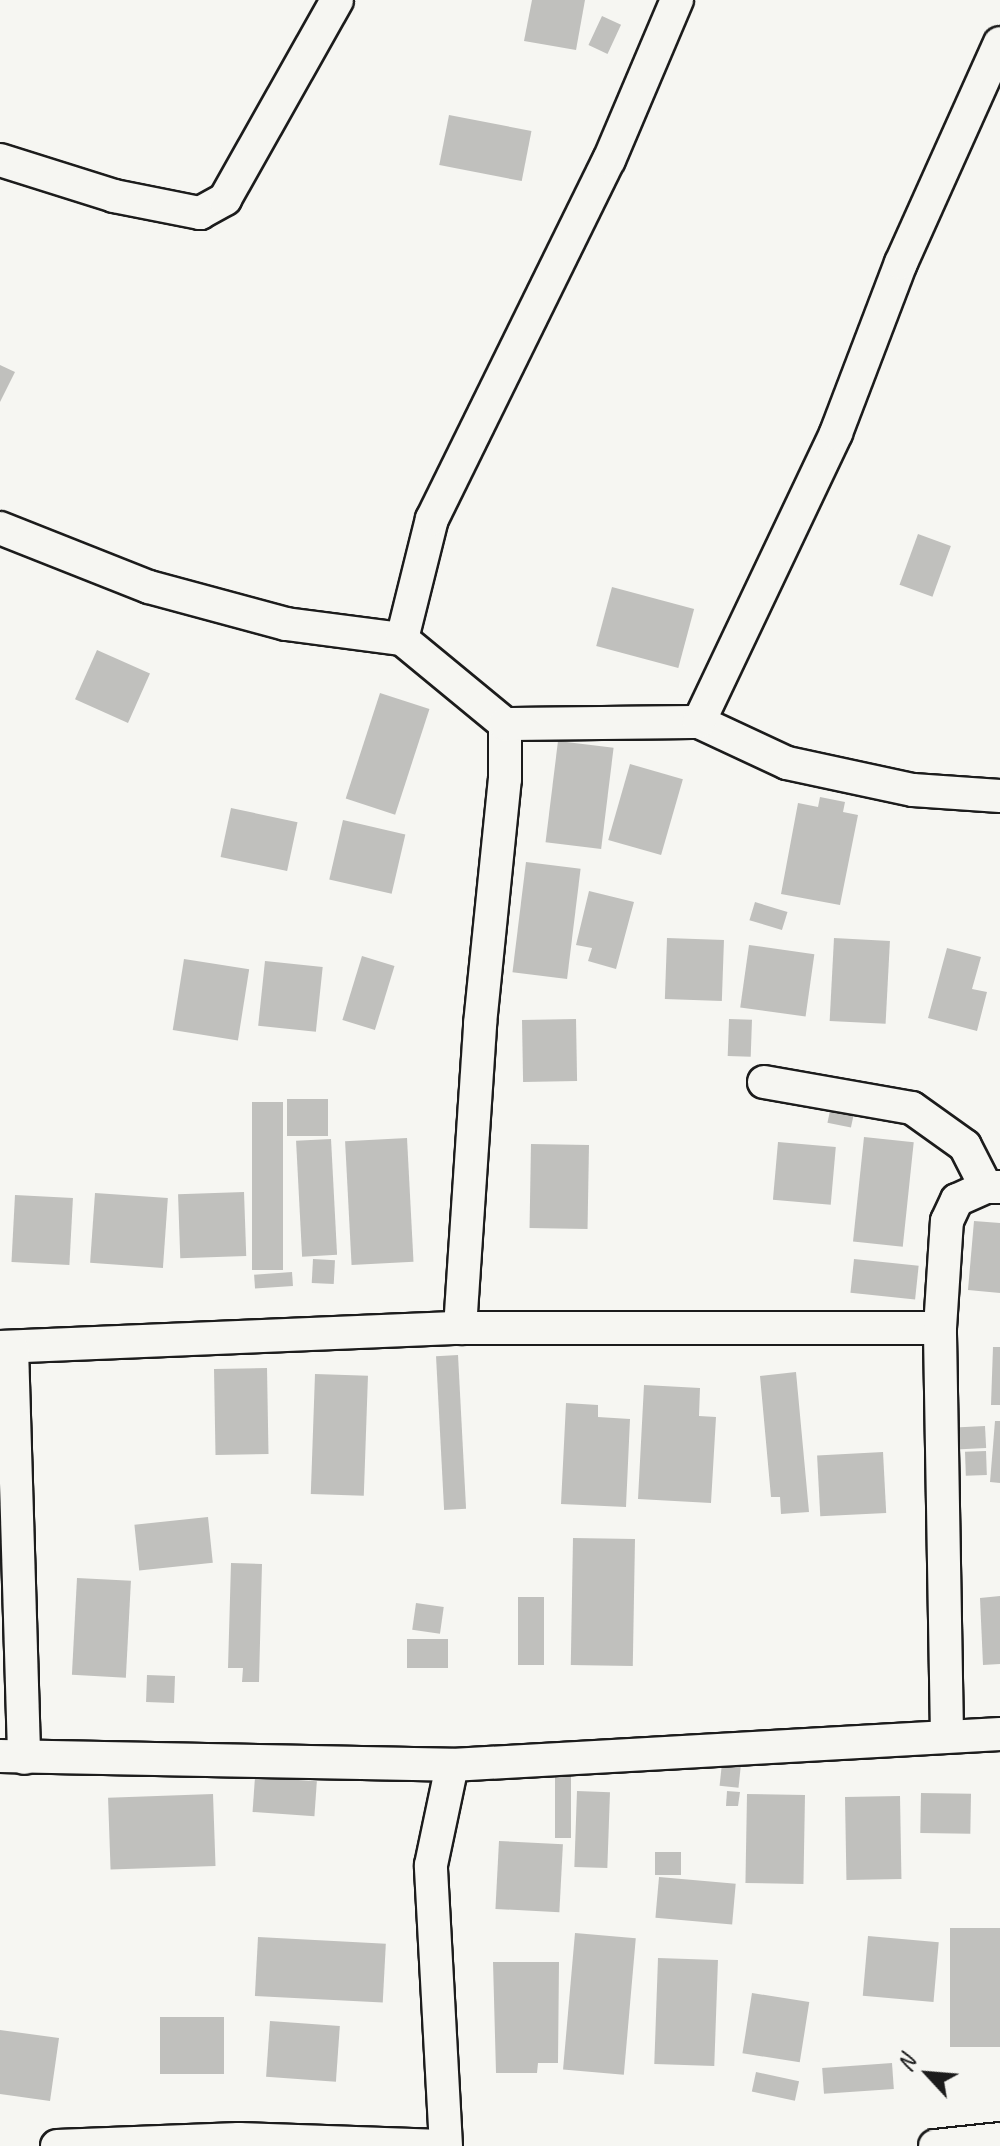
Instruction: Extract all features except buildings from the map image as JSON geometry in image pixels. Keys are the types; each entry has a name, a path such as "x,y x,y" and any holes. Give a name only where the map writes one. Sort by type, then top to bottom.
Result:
{"street":[{"path":"0,160 114,196 200,213 225,199 337,0"},
{"path":"402,639 432,519 609,160 677,0"},
{"path":"699,722 836,433 884,303 1000,43"},
{"path":"0,528 149,587 286,624 402,639 505,724 699,722 787,763 913,790 1000,796"},
{"path":"460,1328 480,1024 505,779 505,724"},
{"path":"764,1082 912,1108 965,1146 993,1187 957,1200 947,1221 940,1328 947,1735"},
{"path":"940,1328 460,1328 6,1348 12,1757 452,1765 1000,1734"},
{"path":"57,2146 287,2139 444,2146 431,1865 452,1765"},
{"path":"935,2146 1000,2139"}]}
